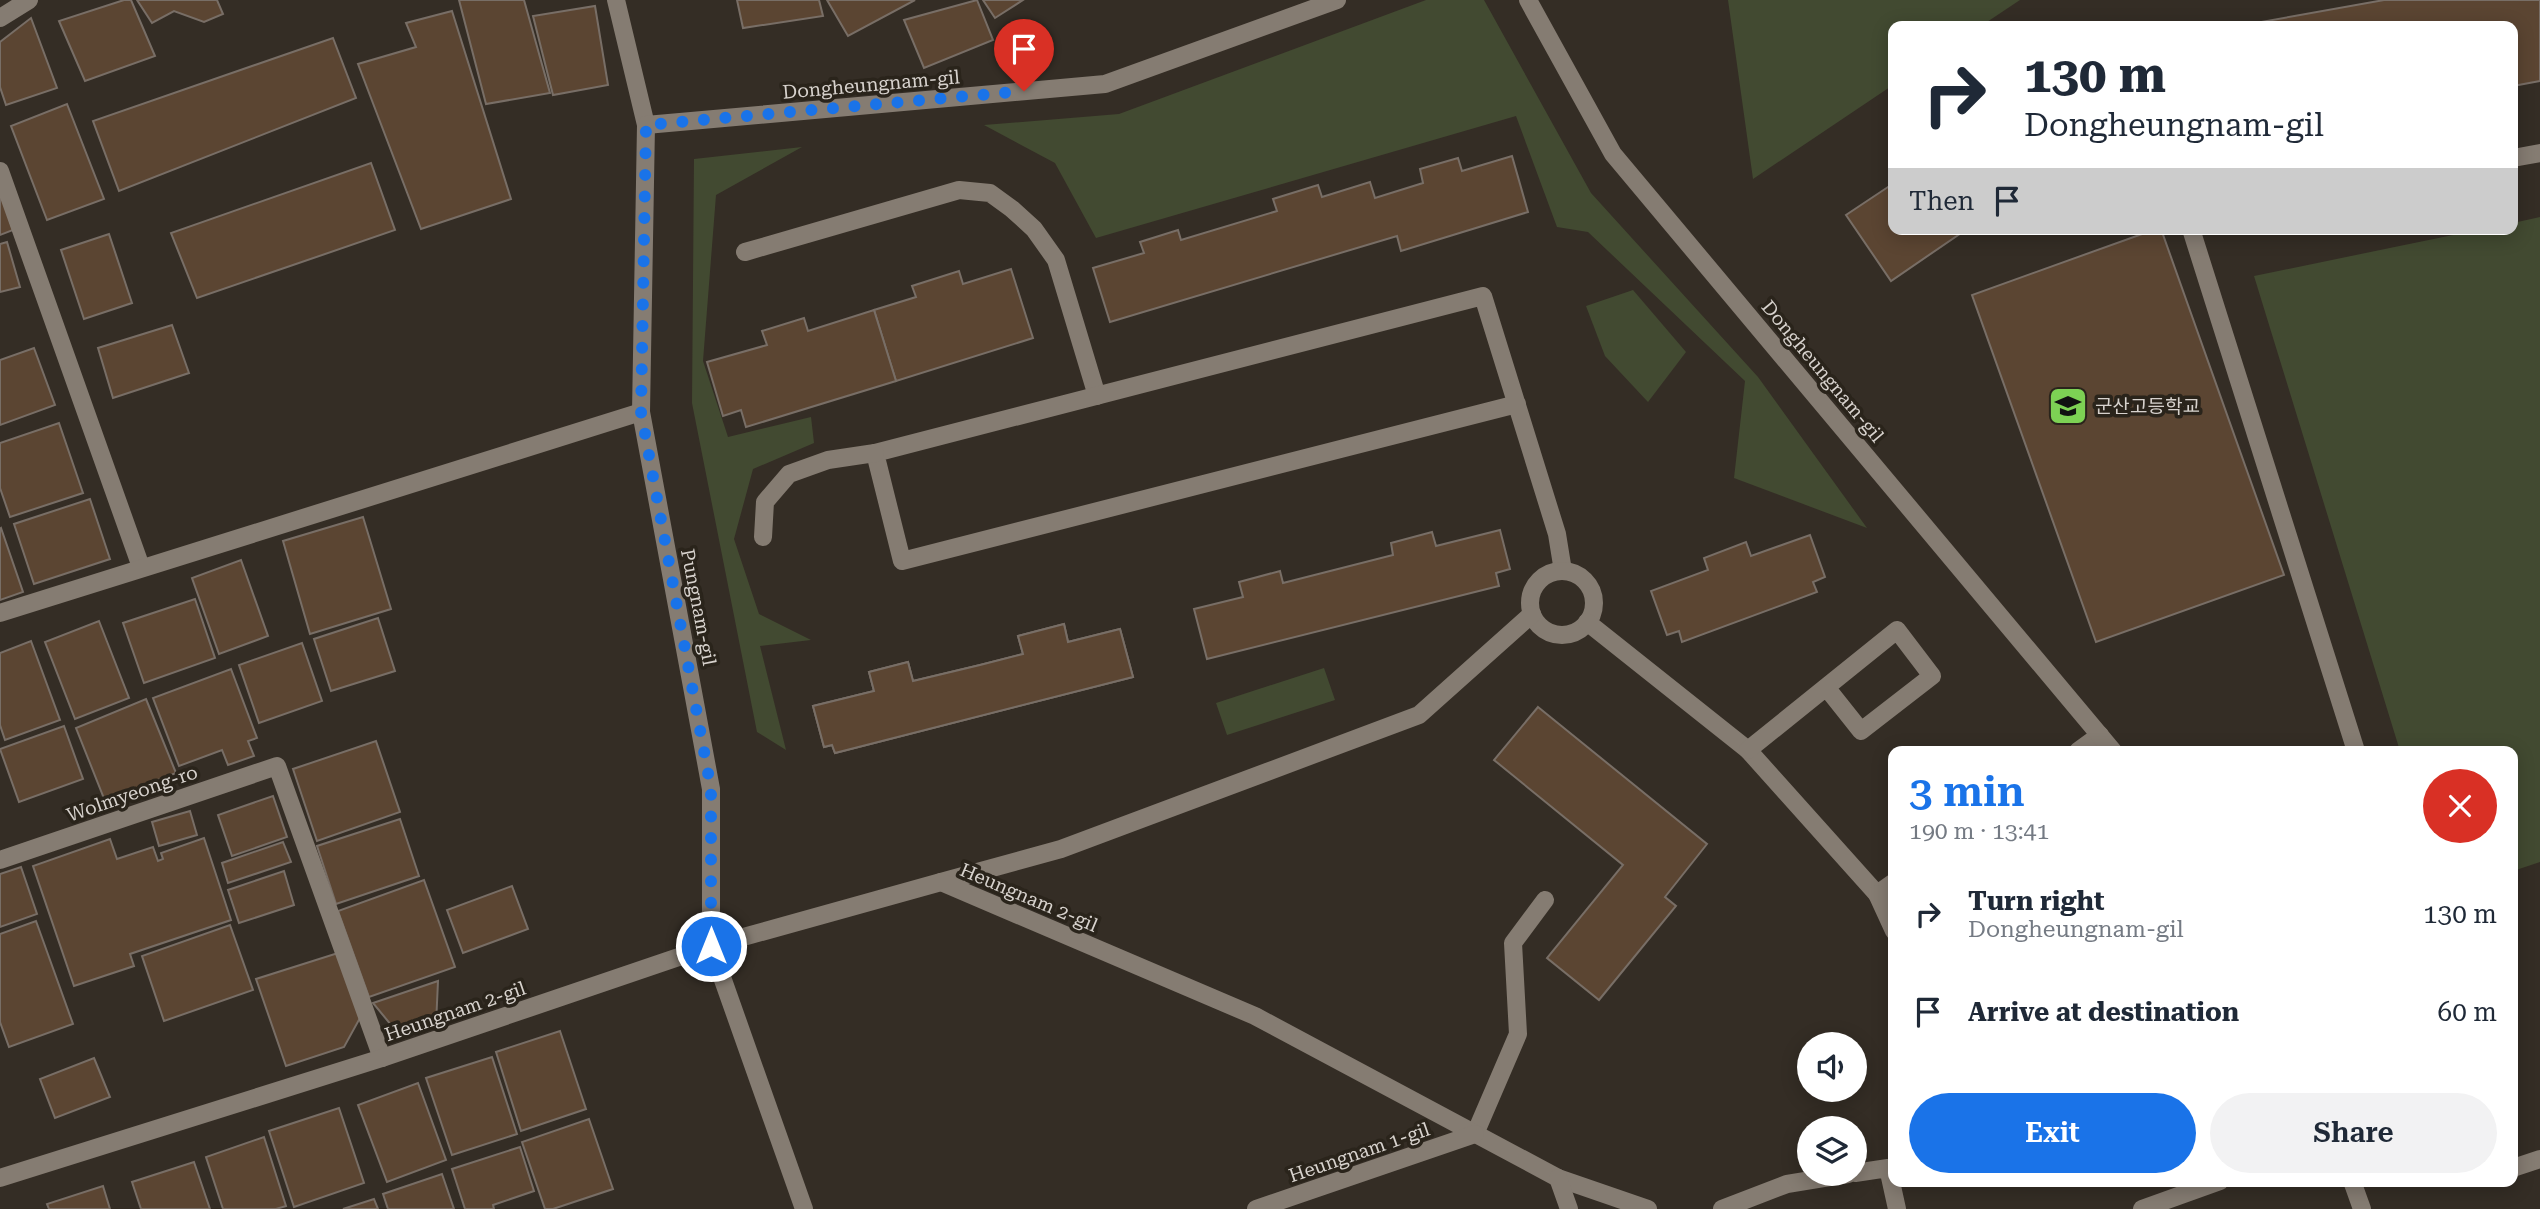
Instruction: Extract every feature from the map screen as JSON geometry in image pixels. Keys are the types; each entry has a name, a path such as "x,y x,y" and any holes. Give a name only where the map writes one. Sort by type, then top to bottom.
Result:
{"street":[{"path":"0,18 29,0"},
{"name":"Pungnam-gil","path":"616,0 646,125 641,412 711,789 711,946 804,1209"},
{"name":"Dongheungnam-gil","path":"646,125 1105,84 1337,0"},
{"name":"Dongheungnam-gil","path":"1528,0 1613,154 2109,746"},
{"path":"2518,157 2540,153"},
{"path":"0,171 141,567"},
{"path":"745,252 959,190 990,193 1034,229 1056,260 1097,396"},
{"path":"2193,235 2354,746"},
{"path":"763,537 765,502 789,474 828,460 875,453 1483,296 1557,534 1563,571"},
{"path":"875,453 902,561 1517,404"},
{"path":"0,613 641,412"},
{"path":"1563,571 1583,579 1590,587 1594,607 1587,622 1575,632 1555,634 1538,624 1532,614 1531,594 1543,578 1563,571"},
{"path":"942,882 1061,849 1419,715 1532,614"},
{"path":"1587,622 1748,750 1877,894 1888,918"},
{"path":"1748,750 1826,687 1897,630 1931,676 1861,731 1826,687"},
{"path":"2085,746 2100,735"},
{"name":"Heungnam 2-gil","path":"277,765 382,1058"},
{"name":"Wolmyeong-ro","path":"0,860 277,765"},
{"name":"Heungnam 2-gil","path":"0,1178 382,1058 711,946 942,882 1255,1016 1559,1178 1648,1209"},
{"path":"1877,894 1888,886"},
{"path":"1475,1134 1518,1034 1513,943 1545,900"},
{"name":"Heungnam 1-gil","path":"1256,1209 1475,1134"},
{"path":"2518,1166 2540,1159"},
{"path":"1867,1171 1888,1168"},
{"path":"1559,1178 1569,1209"},
{"path":"1722,1209 1797,1182"},
{"path":"1892,1187 1897,1209"},
{"path":"2142,1209 2203,1187"},
{"path":"2354,1187 2362,1209"}],"green space":[{"path":"1426,0 1484,0 1591,193 1758,377 1867,528 1734,478 1745,381 1588,232 1557,227 1516,116 1096,238 1055,163 984,125 1119,114"},
{"path":"1728,0 2020,0 1988,21 1888,21 1888,88 1753,179"},
{"path":"802,147 716,195 703,361 728,437 811,417 814,443 753,469 734,539 759,614 811,640 760,646 786,750 757,732 692,403 694,159"},
{"path":"2540,217 2540,862 2518,869 2518,746 2398,746 2254,276 2453,235 2518,235 2518,222"},
{"path":"1633,290 1686,352 1648,402 1605,356 1586,306"},
{"path":"1324,668 1335,700 1227,735 1216,703"}],"building":[{"path":"131,0 155,56 85,81 59,21"},
{"path":"137,0 217,0 223,14 204,22 174,11 152,23"},
{"path":"459,0 524,0 550,93 486,104"},
{"path":"737,0 819,0 823,16 743,28"},
{"path":"827,0 915,0 848,36"},
{"path":"977,0 993,40 924,68 904,20"},
{"path":"983,0 1023,0 995,18"},
{"path":"2384,0 2540,0 2540,81 2518,85 2518,21 2267,21"},
{"path":"595,6 608,85 553,95 533,16"},
{"path":"452,11 511,199 421,229 358,64 416,47 406,23"},
{"path":"31,18 57,88 6,105 0,87 0,42"},
{"path":"333,38 356,98 119,191 93,121"},
{"path":"67,104 104,199 47,220 11,126"},
{"path":"1512,156 1528,212 1401,251 1397,236 1110,322 1093,268 1144,253 1140,242 1178,230 1181,240 1277,211 1273,199 1318,185 1322,197 1370,182 1375,198 1423,183 1420,169 1458,158 1462,171"},
{"path":"371,163 395,230 197,298 171,233"},
{"path":"1888,187 1888,235 1958,235 1891,281 1846,215"},
{"path":"0,192 13,230 0,235"},
{"path":"109,234 132,303 84,319 61,250"},
{"path":"2139,235 2163,235 2284,575 2096,642 1972,295"},
{"path":"7,242 20,287 0,292 0,244"},
{"path":"1011,269 1033,338 896,381 874,310 916,297 912,286 959,271 963,284"},
{"path":"874,310 896,381 746,427 741,410 723,416 707,362 767,345 762,331 804,318 808,331"},
{"path":"172,325 189,373 113,398 98,348"},
{"path":"34,348 55,405 0,425 0,360"},
{"path":"59,423 83,493 10,517 0,488 0,443"},
{"path":"90,499 110,559 34,584 14,524"},
{"path":"363,517 391,609 310,634 283,541"},
{"path":"0,529 23,592 0,600"},
{"path":"1500,530 1510,569 1496,573 1499,586 1207,659 1194,609 1243,597 1239,582 1280,571 1283,583 1393,555 1391,543 1432,532 1436,546"},
{"path":"1810,535 1825,577 1813,582 1817,592 1682,642 1679,631 1667,635 1651,591 1708,570 1704,558 1746,542 1751,556"},
{"path":"241,560 268,636 219,654 192,578"},
{"path":"195,599 215,658 144,683 123,623"},
{"path":"378,618 395,671 331,691 314,639"},
{"path":"99,621 129,698 75,719 45,642"},
{"path":"1064,624 1068,642 1120,629 1133,677 835,753 832,745 824,747 813,706 874,691 869,672 908,662 913,681 980,665 1023,654 1018,636"},
{"path":"1064,624 1068,642 1120,629 1133,677 835,753 832,745 824,747 813,706 874,691 869,672 908,662 913,681 980,665 1023,654 1018,636"},
{"path":"31,641 60,720 5,740 0,725 0,653"},
{"path":"302,643 322,701 259,723 239,665"},
{"path":"231,669 257,738 248,741 254,756 228,765 222,750 179,766 153,698"},
{"path":"146,699 176,773 105,801 76,728"},
{"path":"1538,707 1707,844 1665,897 1676,906 1599,1000 1547,958 1623,865 1494,760"},
{"path":"64,726 83,779 19,802 0,749"},
{"path":"376,741 400,812 317,841 293,769"},
{"path":"273,796 287,837 232,856 218,815"},
{"path":"190,811 197,835 159,846 152,822"},
{"path":"400,819 419,876 336,904 317,846"},
{"path":"204,838 231,920 130,954 134,966 74,986 33,866 110,839 117,859 153,847 158,861 163,859 161,853"},
{"path":"283,842 291,862 228,883 222,863"},
{"path":"21,867 37,914 0,927 0,874"},
{"path":"284,871 294,905 239,923 228,890"},
{"path":"424,880 455,967 369,997 338,911"},
{"path":"512,886 528,929 463,953 447,910"},
{"path":"36,921 73,1024 9,1047 0,1022 0,934"},
{"path":"230,925 253,990 164,1021 142,956"},
{"path":"338,953 360,1018 344,1047 286,1066 256,979"},
{"path":"438,981 436,1025 401,1037 373,1003"},
{"path":"560,1031 586,1109 521,1131 496,1052"},
{"path":"492,1057 517,1134 452,1155 426,1078"},
{"path":"94,1058 110,1097 55,1118 40,1079"},
{"path":"418,1083 446,1160 387,1182 358,1105"},
{"path":"339,1108 364,1183 294,1207 269,1131"},
{"path":"589,1119 613,1189 553,1209 545,1209 522,1142"},
{"path":"264,1137 286,1206 276,1209 223,1209 206,1157"},
{"path":"520,1147 534,1191 493,1205 494,1209 465,1209 452,1169"},
{"path":"194,1162 210,1209 141,1209 132,1182"},
{"path":"442,1174 454,1209 388,1209 383,1194"},
{"path":"103,1186 110,1209 49,1209 47,1204"},
{"path":"374,1199 378,1209 343,1209"}],"place":[{"name":"군산고등학교","path":"2068,406"}],"route":[{"path":"711,946 711,789 641,412 646,125 1024,91"}]}
